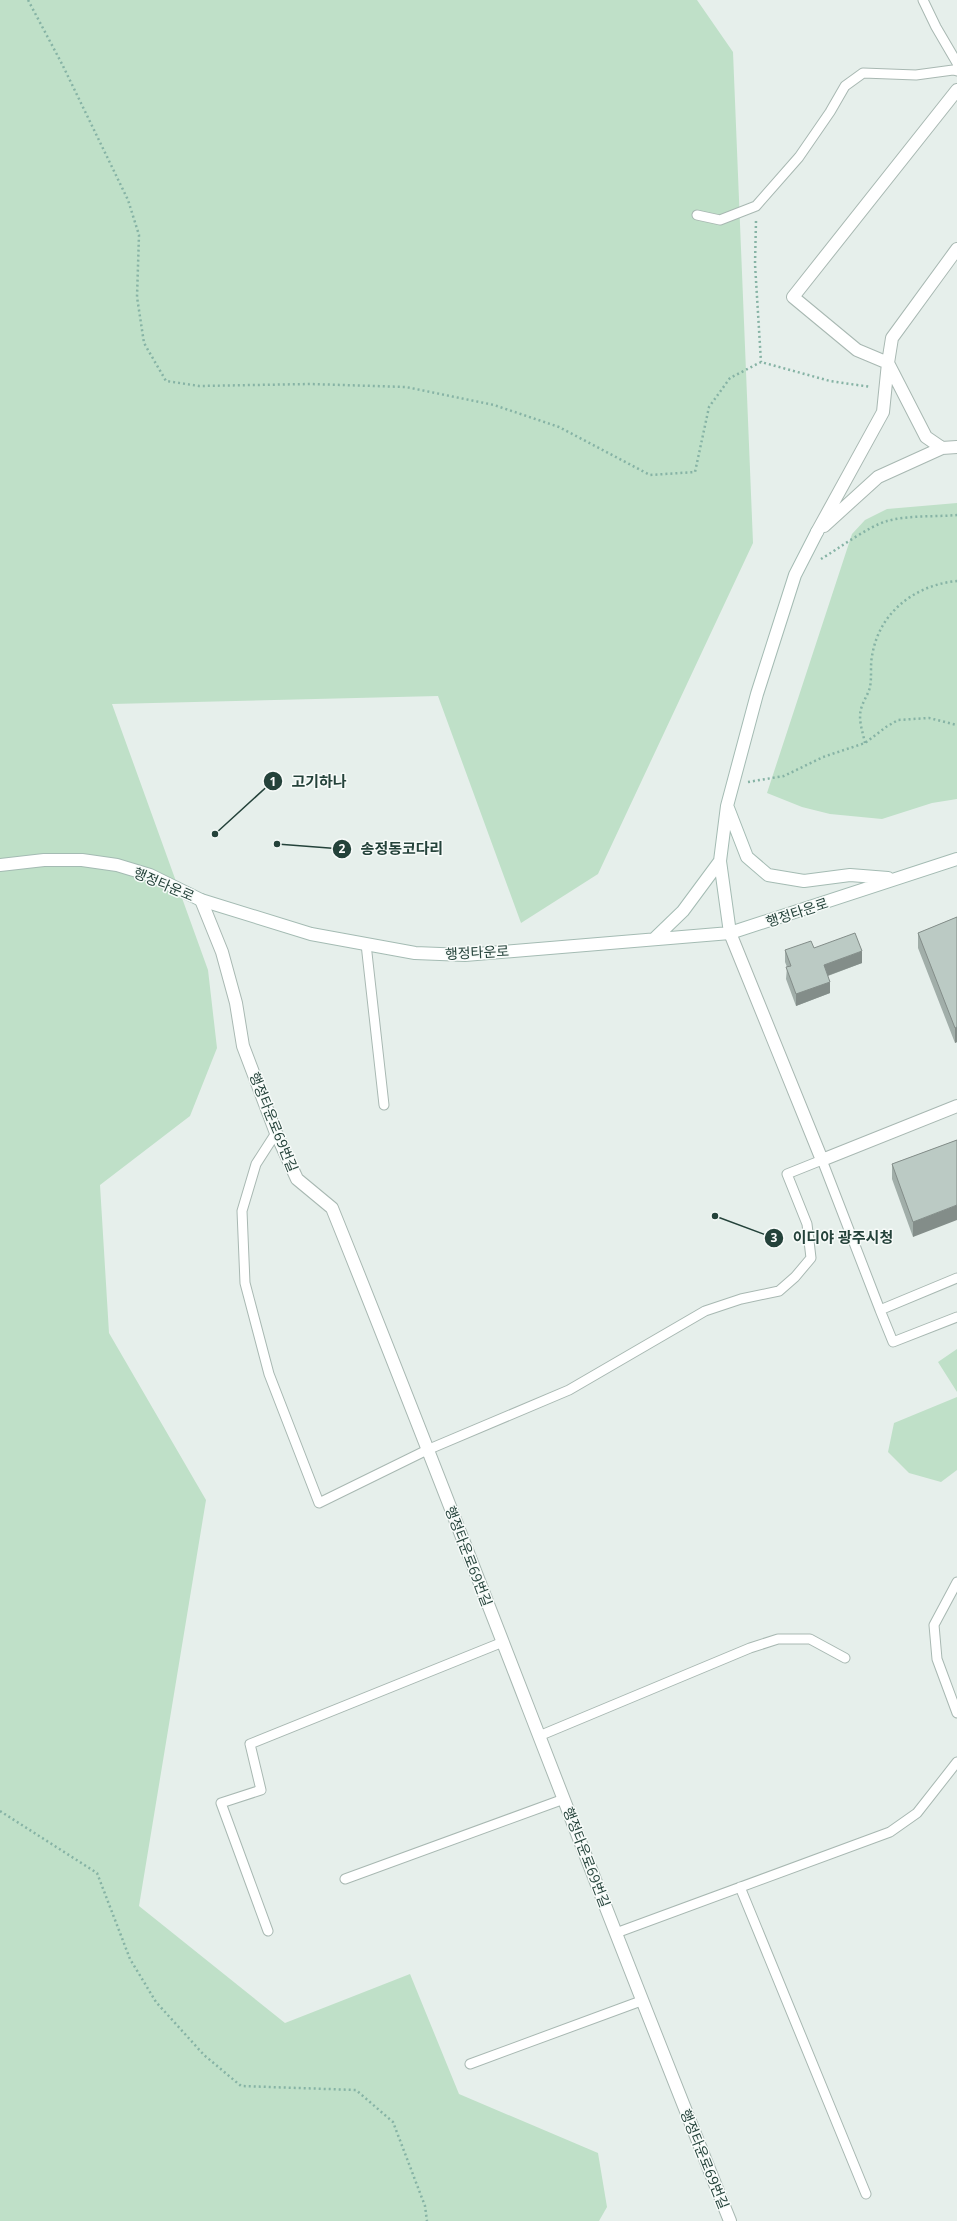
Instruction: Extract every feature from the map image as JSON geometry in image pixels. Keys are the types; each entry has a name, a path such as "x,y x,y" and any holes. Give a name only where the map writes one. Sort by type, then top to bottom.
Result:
{"street":[{"path":"942,448 926,437 888,363 857,350 793,297 957,90"},
{"path":"957,248 892,338 883,412 795,575 757,694 733,784 728,806 720,861 730,933 822,1160 957,1106"},
{"path":"817,532 878,477 942,448 957,447"},
{"path":"728,806 747,857 768,875 804,881 850,875 895,879"},
{"name":"행정타운로","path":"0,865 44,860 82,860 117,865 150,875 202,900 311,934 415,953 465,955 730,933 957,859"},
{"path":"654,939 683,911 720,861"},
{"name":"행정타운로69번길","path":"202,900 222,952 236,1003 243,1046 276,1133 297,1179 332,1208 642,2002 730,2221"}],"lane":[{"path":"923,0 936,27 957,63"},
{"path":"697,215 720,220 756,206 799,157 830,112 845,86 863,73 916,75 953,70 957,71"},
{"path":"366,944 384,1105"},
{"path":"276,1133 256,1164 242,1211 245,1283 269,1374 319,1503 427,1450 569,1390 705,1311 741,1299 778,1291 795,1277 811,1258 807,1224 787,1174 822,1160 893,1342 957,1317"},
{"path":"880,1310 957,1278"},
{"path":"957,1582 934,1625 937,1658 957,1713"},
{"path":"539,1736 750,1648 778,1639 810,1639 845,1658"},
{"path":"268,1931 221,1804 261,1790 250,1744 502,1642"},
{"path":"616,1933 740,1886 890,1832 917,1812 957,1762"},
{"path":"345,1879 564,1799"},
{"path":"740,1886 866,2194"},
{"path":"470,2064 642,2002"}],"path":[{"path":"28,0 62,64 128,200 139,235 138,297 144,342 166,381 199,386 310,384 406,387 494,405 559,427 650,475 695,472 709,407 730,378 761,362 830,381 885,389"},
{"path":"756,206 755,264 761,362"},
{"path":"795,575 872,527 886,521 903,518 957,516"},
{"path":"865,743 861,709 870,688 872,656 883,626 900,603 913,595 938,583 957,581"},
{"path":"733,784 784,776 823,757 865,743 898,720 929,718 957,725"},
{"path":"0,1811 97,1873 130,1959 156,2002 204,2055 240,2086 356,2090 393,2122 425,2206 427,2221"}],"green space":[{"path":"0,0 697,0 733,52 753,543 598,874 521,923 438,696 112,704 208,970 217,1048 190,1116 100,1185 109,1333 206,1500 139,1906 285,2023 410,1974 459,2094 598,2153 607,2207 599,2221 0,2221"},
{"path":"957,503 957,799 932,803 882,819 830,814 802,807 767,793 852,534 865,520 887,509"},
{"path":"957,1349 957,1392 938,1362"},
{"path":"957,1397 957,1470 941,1482 909,1473 888,1452 894,1423"}],"building":[{"path":"957,917 957,1027 955,1028 918,933"},
{"path":"855,933 862,951 824,965 830,982 796,994 786,967 791,966 785,950 811,941 814,948"},
{"path":"957,1140 957,1205 913,1222 892,1164"}],"place":[{"name":"고기하나","path":"215,834"},
{"name":"송정동코다리","path":"277,844"},
{"name":"이디야 광주시청","path":"715,1216"}]}
